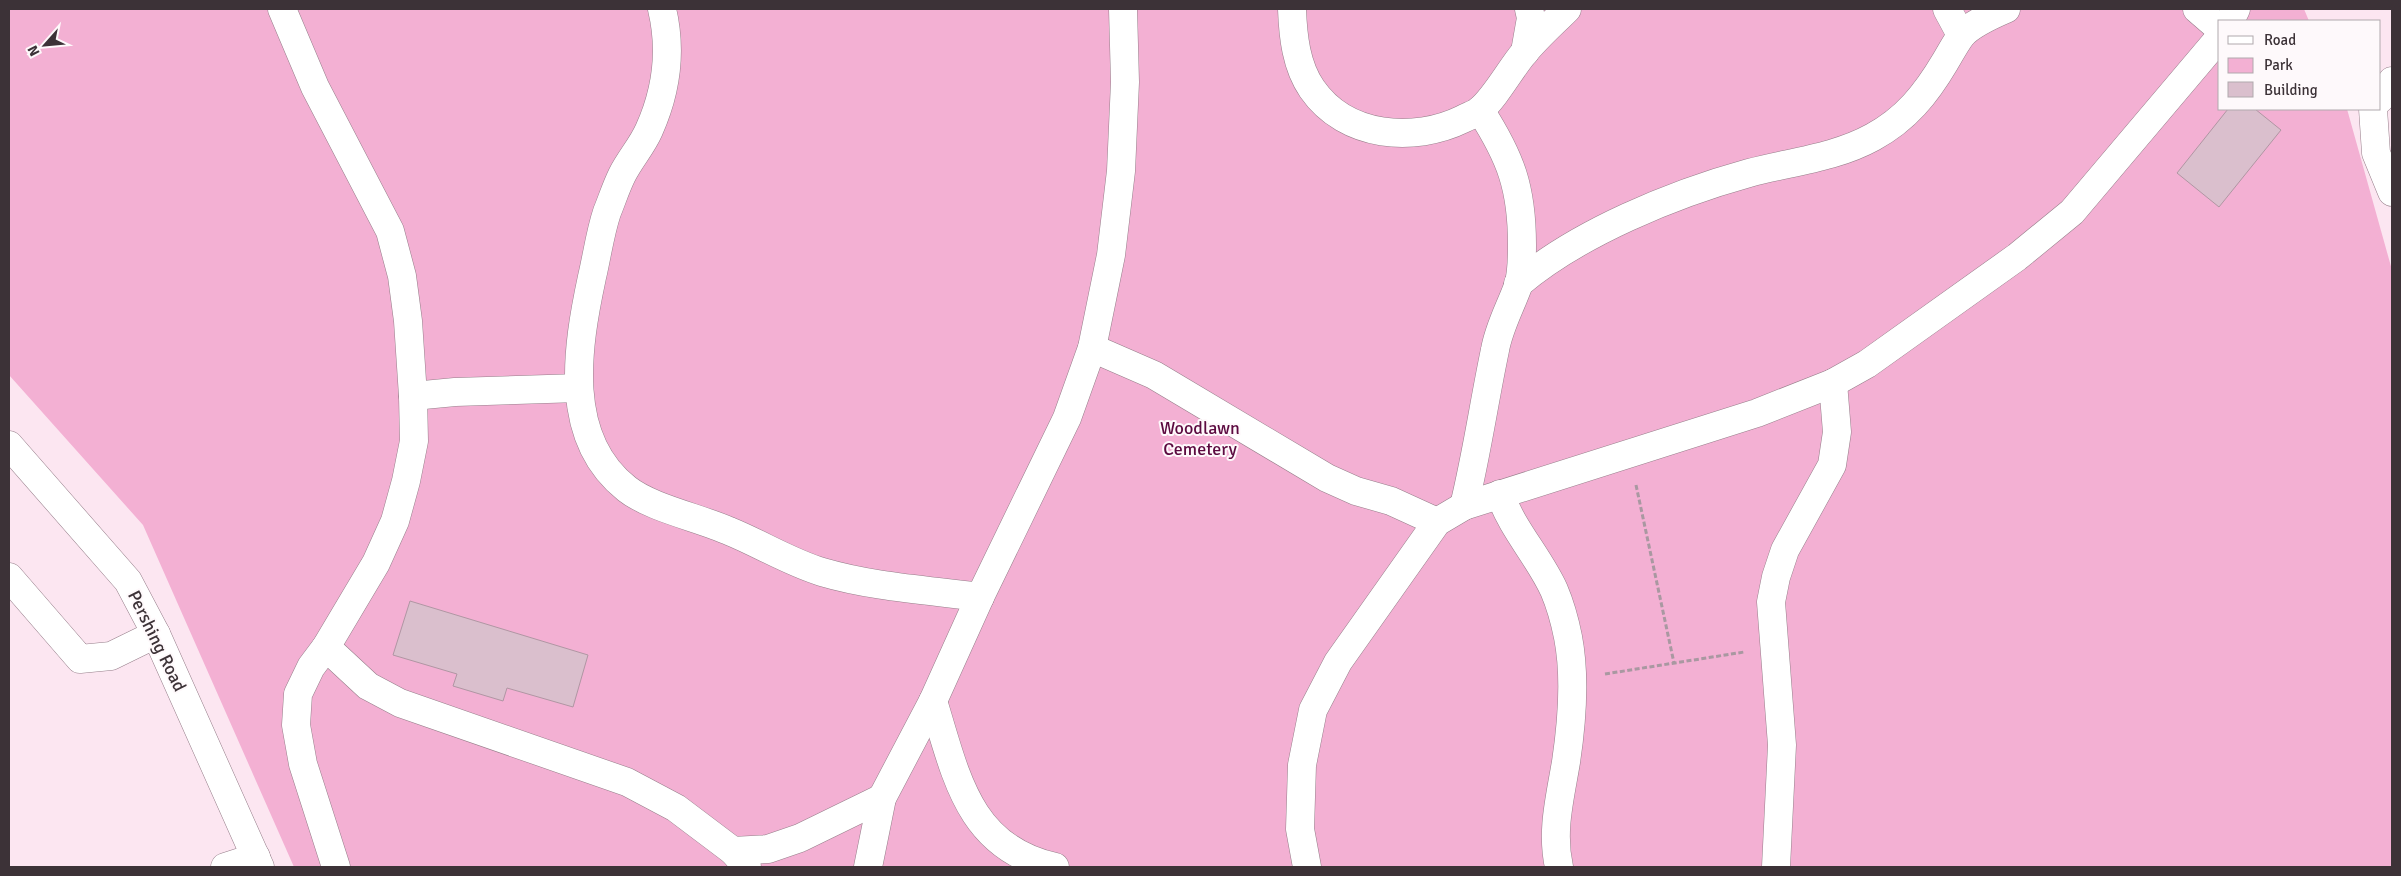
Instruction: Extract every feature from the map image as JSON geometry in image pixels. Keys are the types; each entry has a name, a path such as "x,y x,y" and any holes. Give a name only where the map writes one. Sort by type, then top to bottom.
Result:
{"street":[{"path":"282,9 315,87 390,231 402,276 408,321 413,396 414,441 395,521 376,563 326,647 311,667 298,694 296,725 303,764 336,867"},
{"path":"662,9 667,31 668,63 662,96 649,131 622,176 607,214 584,315 578,360 579,388 586,424 596,450 608,470 627,489 652,503 748,538 780,556 821,572 859,582 980,597"},
{"path":"868,867 871,842 882,798 933,701 980,597 1068,418 1092,348 1111,255 1121,171 1125,82 1123,9"},
{"path":"1292,9 1293,32 1299,62 1312,90 1336,113 1361,127 1393,134 1418,133 1444,128 1480,110 1525,52 1567,9"},
{"path":"1525,52 1531,18 1529,9"},
{"path":"1947,9 1961,35"},
{"path":"1518,284 1540,266 1569,247 1643,212 1748,174 1816,158 1870,138 1894,125 1915,107 1961,35 2006,9"},
{"path":"2198,9 2218,27"},
{"path":"1307,867 1300,829 1302,774 1313,710 1338,662 1437,522 1464,506 1757,413 1833,384 1867,364 2017,257 2072,212 2218,39"},
{"path":"2381,98 2392,81"},
{"path":"1464,506 1478,447 1495,348 1503,317 1518,284 1522,235 1519,190 1505,153 1480,110"},
{"path":"2373,110 2376,153 2392,192"},
{"path":"1092,348 1154,375 1326,478 1356,491 1391,501 1437,522"},
{"path":"1776,867 1782,745 1771,602 1776,577 1785,550 1832,464 1837,432 1833,384"},
{"path":"413,396 454,392 579,388"},
{"name":"Pershing Road","path":"9,445 128,582 156,634 258,862"},
{"path":"1500,494 1505,510 1554,590 1568,638 1572,679 1572,714 1556,819 1555,850 1558,867"},
{"path":"9,577 80,660 111,656 156,634"},
{"path":"326,647 368,686 400,703 627,782 676,808 740,859 800,838 882,798"},
{"path":"933,701 955,771 976,817 1002,844 1032,862 1055,867"},
{"path":"226,867 258,862"}],"path":[{"path":"1630,453 1674,663"},
{"path":"1572,679 1774,647"}],"green space":[{"name":"Woodlawn Cemetery","path":"9,9 2304,9 2309,20 2218,20 2218,110 2347,110 2392,270 2392,867 294,867 143,525 9,375"}],"building":[{"path":"2227,110 2256,110 2281,130 2219,207 2177,173"},
{"path":"410,601 588,655 573,707 507,688 503,701 453,686 457,674 393,655"}]}
